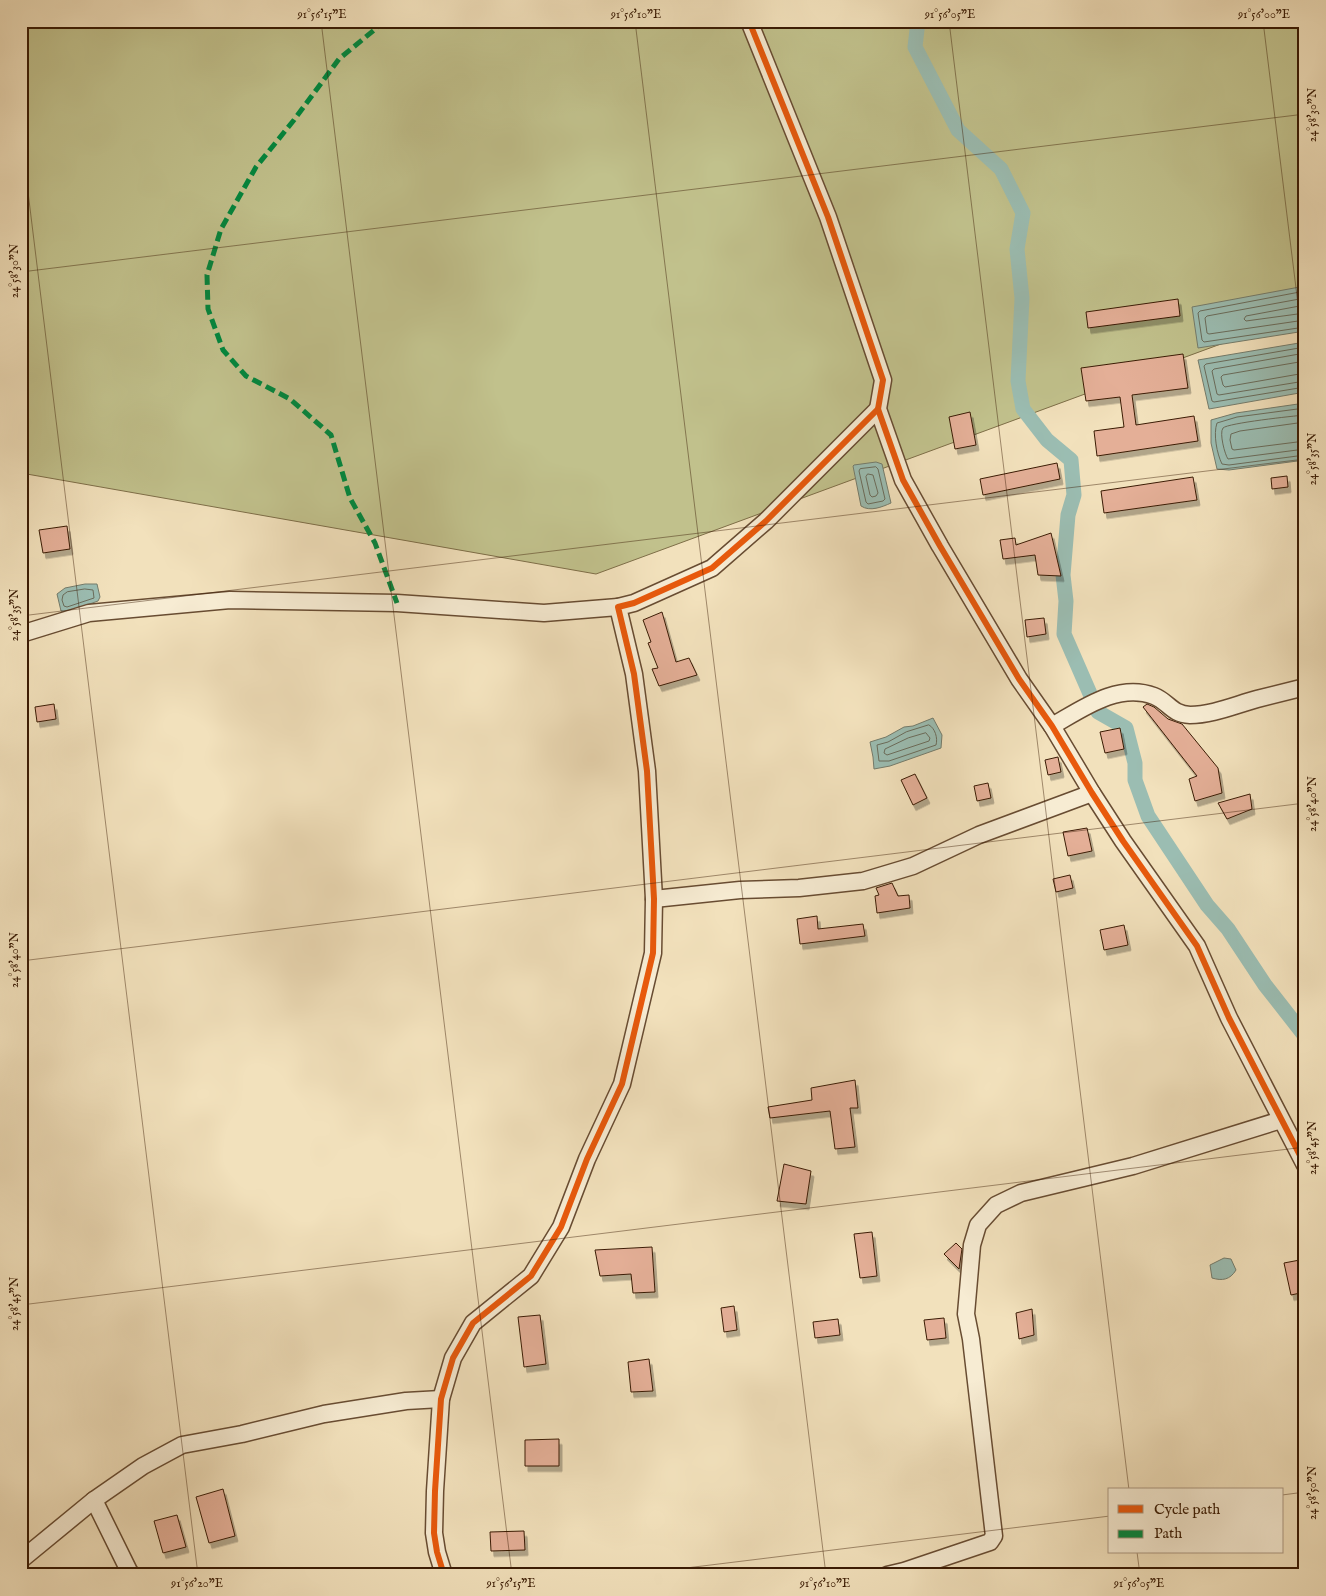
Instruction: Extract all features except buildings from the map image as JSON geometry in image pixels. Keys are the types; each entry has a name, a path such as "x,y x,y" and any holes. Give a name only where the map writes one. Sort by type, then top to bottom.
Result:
{"street":[{"path":"749,21 828,217 883,380 878,409 903,480 1019,679 1052,726 1092,793 1197,946 1229,1018 1305,1165"},
{"path":"21,634 88,613 230,600 397,602 544,613 618,607 634,603 712,568 766,521 878,409"},
{"path":"444,1575 434,1533 441,1399 453,1358 473,1322 531,1276 560,1227 587,1159 622,1084 653,953 654,899 647,771 634,674 618,607"},
{"path":"1052,726 1103,697 1130,692 1145,693 1160,699 1172,711 1189,715 1210,712 1305,686"},
{"path":"654,899 740,890 799,888 863,881 913,866 978,835 1092,793"},
{"path":"886,1575 904,1571 990,1542 994,1536 971,1339 966,1314 972,1245 978,1225 996,1205 1021,1194 1133,1166 1281,1120"},
{"path":"21,1560 94,1500 144,1466 182,1445 242,1434 324,1414 406,1401 441,1399"},
{"path":"94,1500 130,1573 133,1575"}],"green space":[{"path":"21,21 1305,21 1305,313 596,574 21,473"}],"water":[{"path":"1305,286 1305,331 1198,348 1192,307"},
{"path":"1305,342 1305,392 1209,409 1198,360"},
{"path":"1305,403 1305,460 1229,470 1217,469 1211,443 1211,420 1236,413"},
{"path":"876,462 882,464 891,503 868,509 861,506 853,466"},
{"path":"97,584 100,597 98,601 67,612 61,611 57,594 65,588"},
{"path":"933,718 942,735 941,748 890,766 874,769 870,742 886,737 904,727 913,726"},
{"path":"1224,1258 1231,1259 1236,1270 1226,1279 1212,1278 1210,1265"}],"waterway":[{"path":"918,21 915,47 958,130 1001,169 1023,213 1017,249 1022,298 1018,381 1023,409 1047,440 1071,460 1074,495 1068,515 1063,575 1066,601 1064,634 1098,712 1126,728 1135,763 1135,780 1148,816 1207,905 1228,929 1265,985 1305,1036"}],"marked path":[{"path":"385,21 339,59 256,167 221,229 207,275 208,309 223,350 246,376 290,399 331,435 350,498 375,543 397,603"}],"cycle path":[{"path":"749,21 828,217 883,380 878,409 903,480 1019,679 1052,726 1123,841 1197,946 1229,1018 1305,1165"},
{"path":"444,1575 434,1533 435,1491 441,1399 453,1358 473,1323 531,1276 561,1227 587,1159 622,1084 653,953 654,899 647,771 634,674 618,607 634,603 712,568 766,521 878,409"}]}
